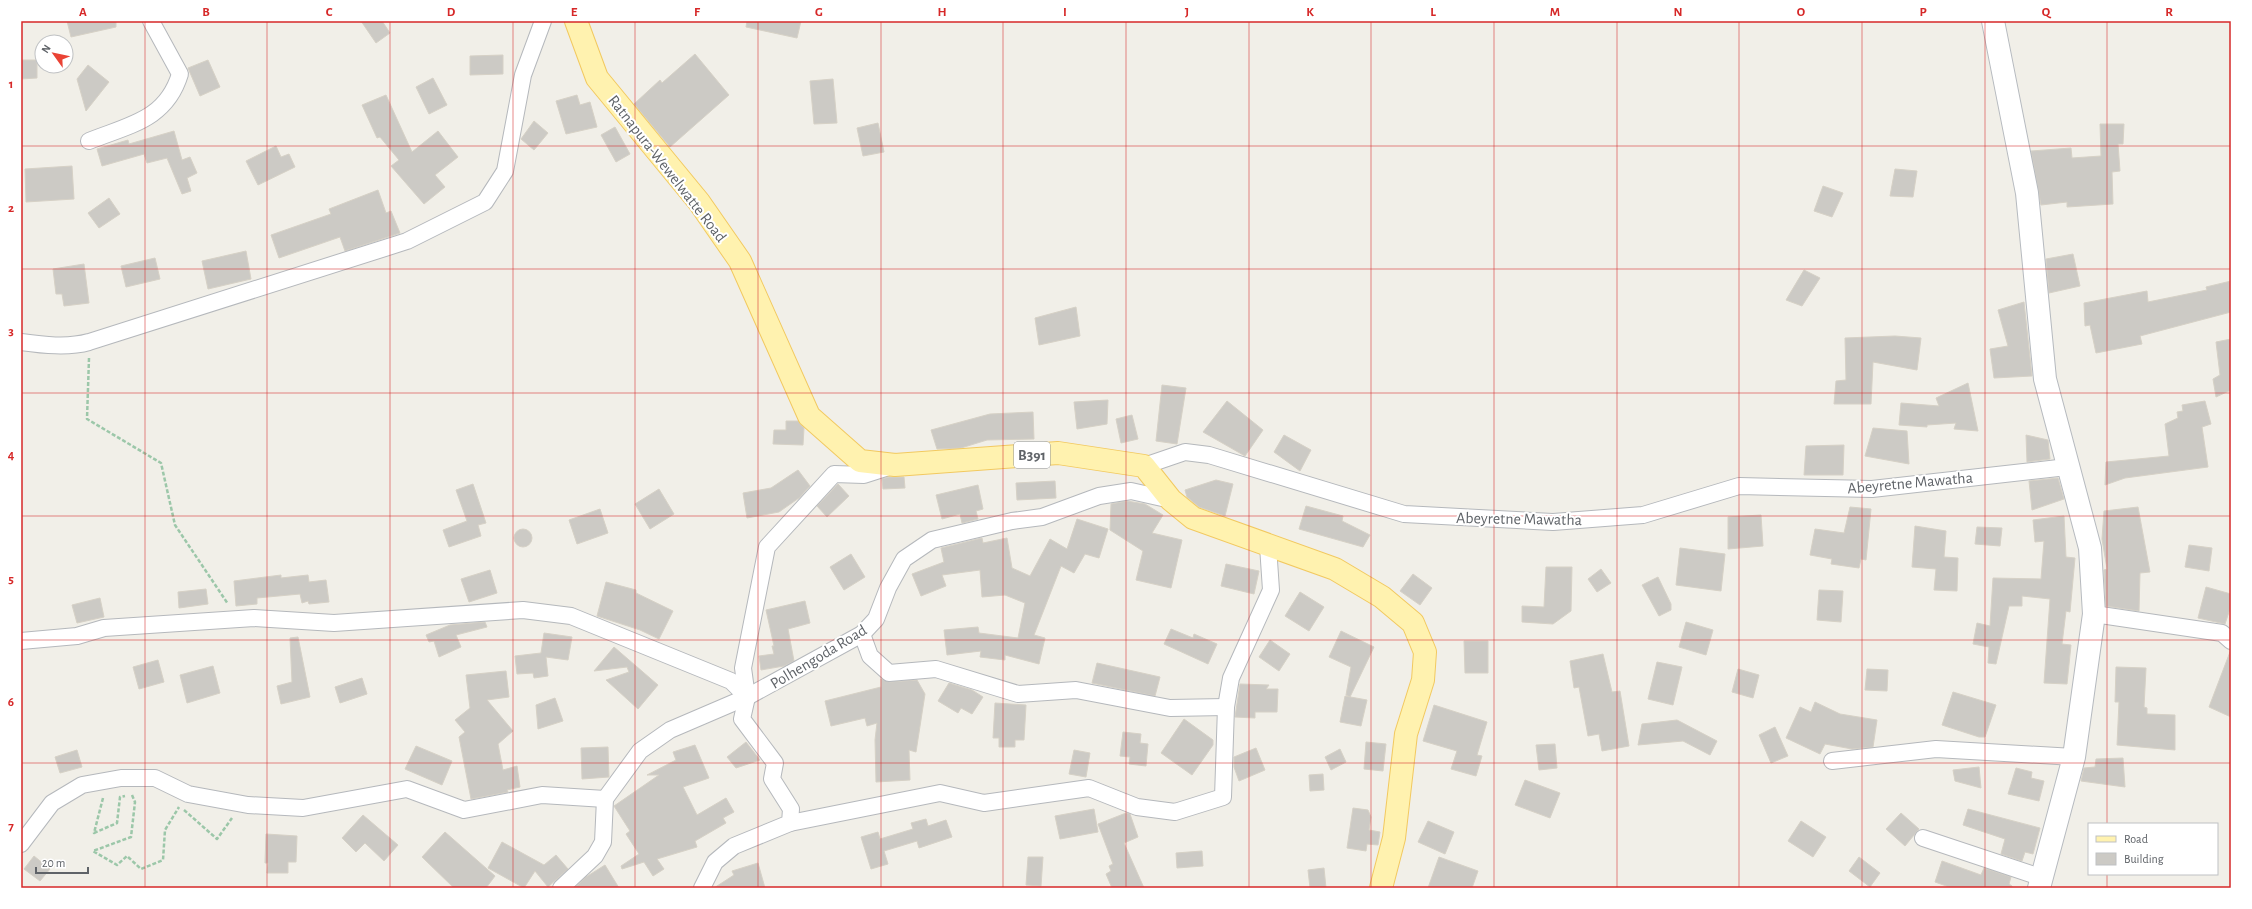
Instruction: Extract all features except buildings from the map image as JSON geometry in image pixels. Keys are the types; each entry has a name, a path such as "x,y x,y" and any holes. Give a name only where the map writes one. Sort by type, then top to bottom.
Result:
{"main road":[{"name":"Ratnapura-Wewelwatte Road","path":"576,21 597,78 699,202 740,260 809,416 860,461 895,465 1058,454 1144,466"},
{"path":"1144,466 1171,500 1193,518 1335,569 1382,597 1413,623 1425,652 1423,680 1406,734 1394,838 1381,888"}],"street":[{"path":"89,141 145,119 160,109 175,89 180,74 151,21"},
{"path":"21,342 41,345 79,344 89,342 407,241 485,202 505,172 523,75 543,21"},
{"path":"1923,838 2041,883 2074,757 2094,614 2090,548 2067,467 2045,379 2027,193 1994,21"},
{"name":"Abeyretne Mawatha","path":"1144,466 1185,452 1209,455 1404,514 1553,522 1643,515 1739,486 1872,489 2067,467"},
{"path":"790,823 791,809 772,779 775,763 742,719 748,697 743,668 767,548 834,474 864,475 895,465"},
{"name":"Polhengoda Road","path":"605,799 640,751 670,730 748,697 862,634 876,619 888,588 904,559 932,540 1042,517 1099,496 1132,491 1171,500"},
{"path":"702,888 715,862 734,846 790,823 940,793 984,803 1089,788 1138,807 1175,812 1223,797 1226,707 1231,678 1271,590 1268,546"},
{"path":"21,640 77,636 104,628 254,618 334,623 523,610 571,616 731,681 748,697"},
{"path":"2094,614 2222,633 2231,641"},
{"path":"862,634 870,656 889,672 936,669 1018,694 1076,690 1170,708 1226,707"},
{"path":"1832,762 1936,749 2074,757"},
{"path":"21,844 52,803 82,785 121,778 156,778 188,794 248,806 303,808 407,789 464,810 542,795 605,799 603,842 595,856 561,888"}],"path":[{"path":"89,342 87,419 160,463 175,526 238,619"},
{"path":"107,780 94,833 117,823 120,797 133,795 135,802 131,837 93,851 117,865 127,856 141,869 163,860 165,830 179,807 217,839 233,817 222,800"}]}
